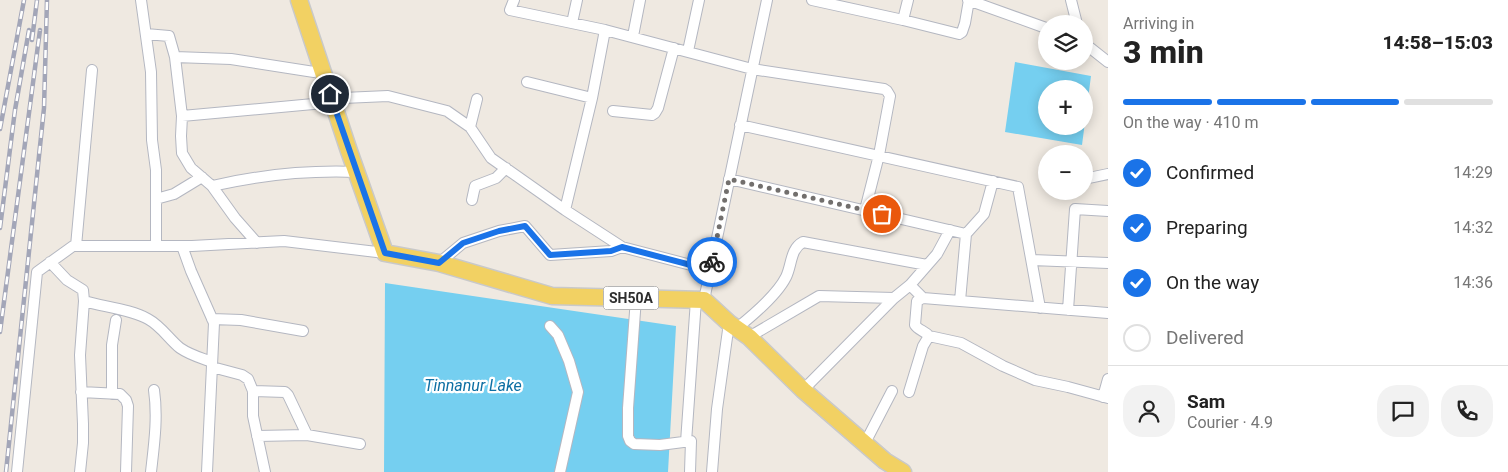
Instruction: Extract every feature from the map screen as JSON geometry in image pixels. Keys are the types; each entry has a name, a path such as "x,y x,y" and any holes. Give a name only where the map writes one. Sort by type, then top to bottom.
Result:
{"main road":[{"path":"299,0 385,253"},
{"name":"SH50A","path":"385,253 439,263 552,296 700,300"},
{"path":"700,300 738,329 803,390 885,461 903,472"}],"street":[{"path":"141,0 151,72 152,140 156,170 156,246"},
{"path":"514,0 510,10 633,36 752,69 888,91 890,96 865,210"},
{"path":"572,23 577,0"},
{"path":"633,36 640,0"},
{"path":"688,51 699,0"},
{"path":"686,442 700,300 710,270 767,0"},
{"path":"812,0 836,2 959,34 962,32 965,22 968,0 983,2 1038,25"},
{"path":"904,20 908,0"},
{"path":"1072,0 1076,15"},
{"path":"565,210 592,98 605,30"},
{"path":"146,34 169,36 175,58 182,116 182,153 191,168 212,186 257,243"},
{"path":"613,111 652,115 655,113 674,48"},
{"path":"1093,50 1108,62"},
{"path":"175,58 231,59 314,72"},
{"path":"76,246 92,70"},
{"path":"527,82 592,98"},
{"path":"343,98 388,96 447,111 470,127 491,158 622,247 710,270"},
{"path":"470,127 477,99"},
{"path":"182,116 324,102"},
{"path":"740,125 1018,187 1040,308"},
{"path":"472,200 476,186 496,178 506,168"},
{"path":"212,186 277,174 328,171 357,172"},
{"path":"1093,177 1108,174"},
{"path":"156,199 174,194 202,177"},
{"path":"729,179 966,234"},
{"path":"960,301 966,234 984,214 993,180"},
{"path":"1068,310 1075,209 1108,211"},
{"path":"439,263 463,243 499,231 525,226 550,255 611,251 622,247"},
{"path":"803,390 894,298 910,285 937,254 950,230"},
{"path":"17,472 37,272 74,246 182,246 284,241 385,253"},
{"path":"712,472 717,409 738,329 779,287 786,276 794,251 798,245 803,242 928,265"},
{"path":"182,246 214,322 207,472"},
{"path":"1032,260 1108,263"},
{"path":"50,262 66,280 83,290 84,301 80,355 83,442 80,472"},
{"path":"910,285 923,298"},
{"path":"738,329 819,296 894,298"},
{"path":"636,298 628,408 628,436 634,444 660,445 691,441 690,472"},
{"path":"1108,313 923,298 917,301 915,325 916,328 926,332 929,336 961,343 1003,366 1035,380 1105,398 1108,379"},
{"path":"84,301 148,319 158,326 179,347 191,355 248,379 252,391 253,416 265,472"},
{"path":"212,318 241,320 303,330"},
{"path":"112,394 112,345 116,320"},
{"path":"550,326 558,335 578,392 560,472"},
{"path":"909,392 923,346 929,336"},
{"path":"151,472 156,432 154,390"},
{"path":"252,391 285,392 308,435"},
{"path":"865,444 892,391"},
{"path":"81,392 120,394 126,400 128,406 126,472"},
{"path":"257,436 308,435 360,444"}],"water":[{"path":"1015,62 1038,66 1038,70 1058,70 1091,76 1090,80 1038,80 1038,135 1083,135 1082,145 1005,132"},
{"name":"Tinnanur Lake","path":"385,283 676,326 668,472 384,472"}],"railway":[{"path":"0,129 24,0"},
{"path":"32,40 37,0"},
{"path":"6,472 44,108 47,0"},
{"path":"0,228 15,110 29,30"},
{"path":"0,332 40,30"}],"way so far":[{"path":"712,262 729,179 882,214"}],"route":[{"path":"330,94 385,253 439,263 463,243 499,231 525,226 550,255 611,251 622,247 710,270 712,262"}]}
